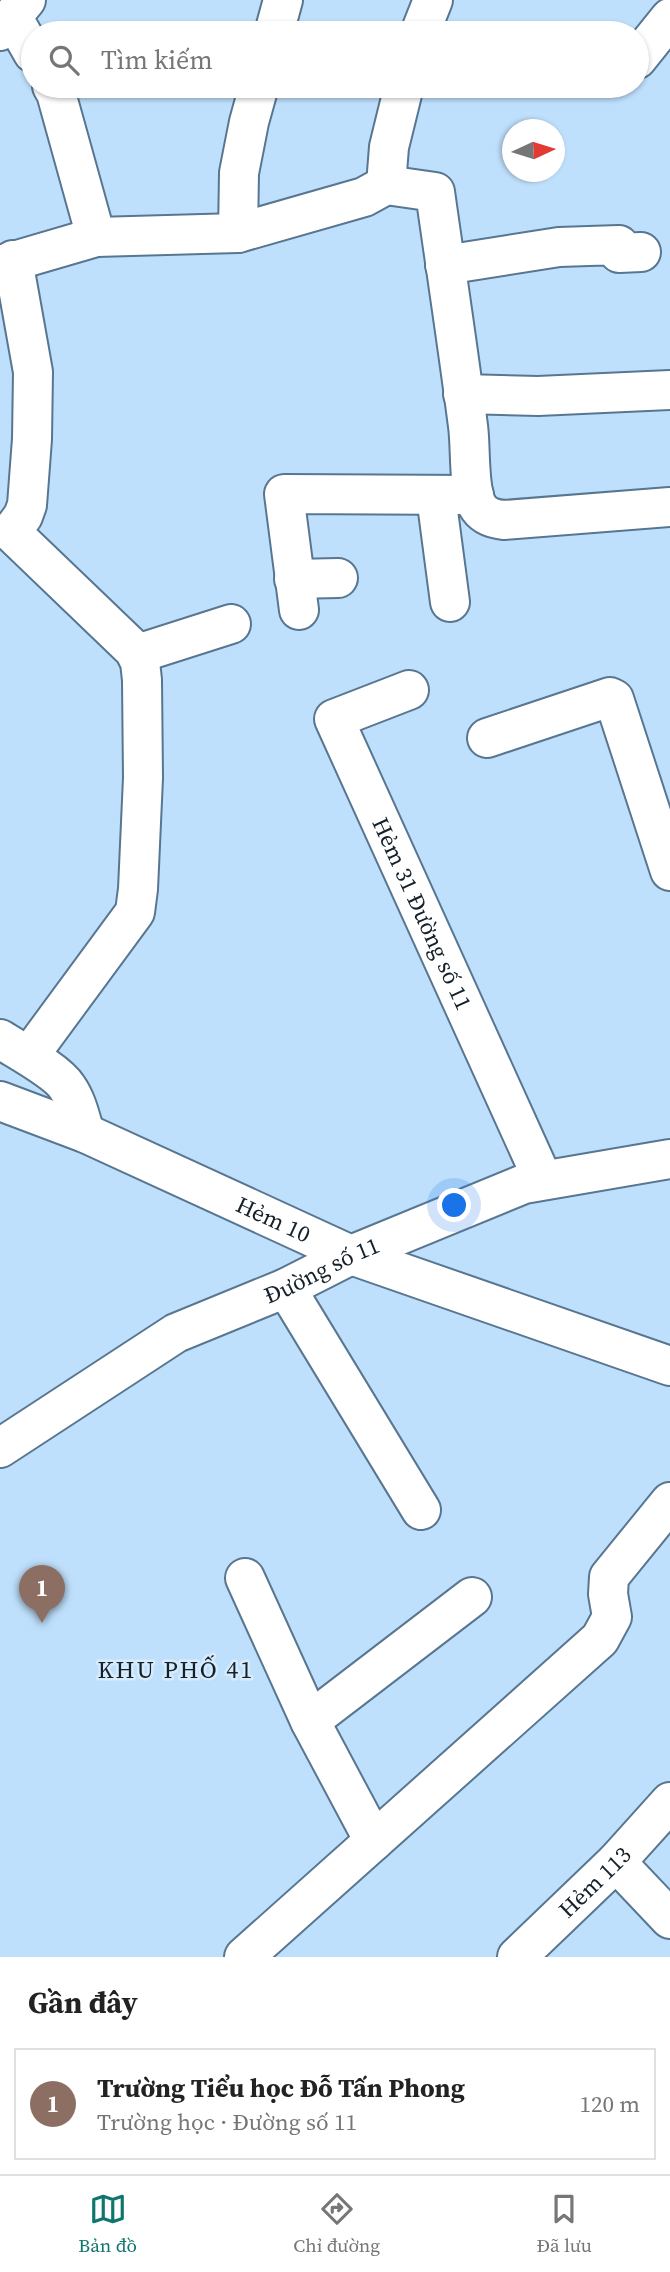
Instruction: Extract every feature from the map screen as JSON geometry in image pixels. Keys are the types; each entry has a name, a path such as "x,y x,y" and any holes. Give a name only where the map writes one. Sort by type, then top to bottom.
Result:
{"street":[{"path":"425,21 433,0"},
{"path":"649,45 670,18"},
{"path":"649,61 670,64"},
{"path":"57,98 96,237"},
{"path":"238,233 239,173 255,98"},
{"path":"386,185 389,147 401,98"},
{"path":"85,1133 77,1105 66,1084 14,1048 135,912 143,778 142,680 140,662 124,639 6,536 23,516 27,505 33,372 7,263 96,237 238,233 364,197 386,185 435,192 474,495 485,515 504,520 670,507"},
{"path":"445,265 559,247 619,245 620,253 641,252"},
{"path":"463,394 538,396 670,390"},
{"path":"338,578 297,594 284,494 474,495"},
{"path":"436,496 450,601"},
{"path":"136,654 231,624"},
{"name":"Hẻm 31 Đường số 11","path":"408,690 334,719 543,1180"},
{"path":"487,738 610,697 614,699 670,872"},
{"name":"Hẻm 10","path":"0,1101 85,1133 351,1255 670,1366"},
{"name":"Đường số 11","path":"0,1448 177,1333 286,1288 351,1255 524,1184 670,1159"},
{"path":"286,1288 421,1510"},
{"path":"244,1957 600,1639 612,1617 608,1594 609,1577 670,1502"},
{"path":"245,1578 310,1721 374,1842"},
{"path":"310,1721 472,1597"},
{"name":"Hẻm 113","path":"517,1957 616,1862 670,1802"},
{"path":"616,1862 670,1920"}],"place":[{"name":"Trường Tiểu học Đỗ Tấn Phong","path":"42,1623"}],"district":[{"name":"KHU PHỐ 41","path":"176,1669"}]}
